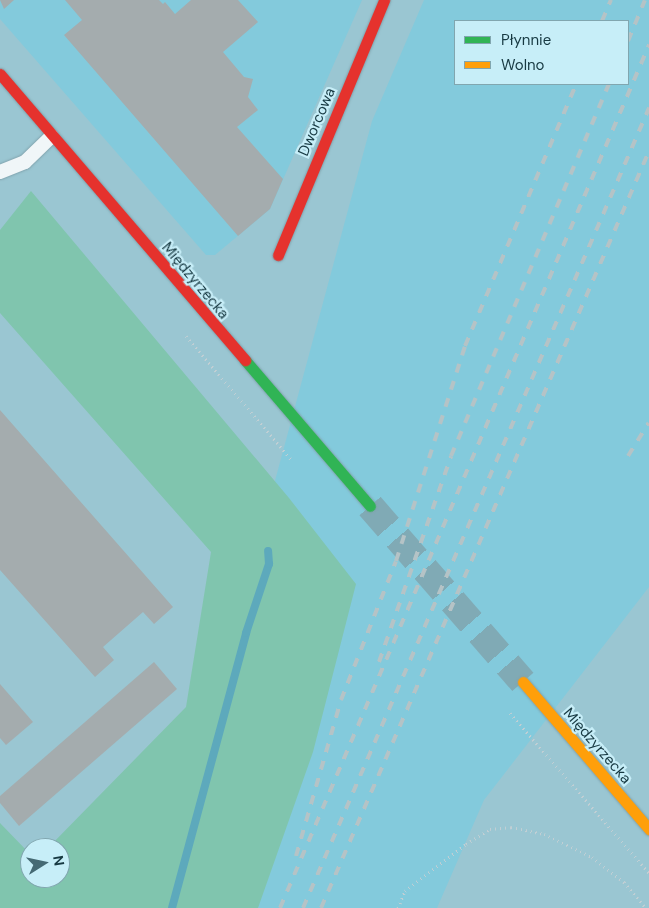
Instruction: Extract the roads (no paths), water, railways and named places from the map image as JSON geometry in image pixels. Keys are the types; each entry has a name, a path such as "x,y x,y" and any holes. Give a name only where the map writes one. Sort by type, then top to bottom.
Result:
{"main road":[{"name":"Dworcowa","path":"278,255 384,0"},
{"name":"Międzyrzecka","path":"0,74 370,506"},
{"name":"Międzyrzecka","path":"523,682 649,829"}],"lane":[{"path":"0,172 25,162 52,136"}],"waterway":[{"path":"172,908 246,633 269,564 268,551"}],"tunnel":[{"path":"370,506 523,682"}],"railway":[{"path":"602,20 611,0"},
{"path":"629,39 645,0"},
{"path":"280,908 649,45"},
{"path":"296,856 341,700 396,561 465,346 576,85"},
{"path":"379,662 451,456 609,85"},
{"path":"303,908 649,108"},
{"path":"321,908 649,151"},
{"path":"628,456 649,423"}]}
